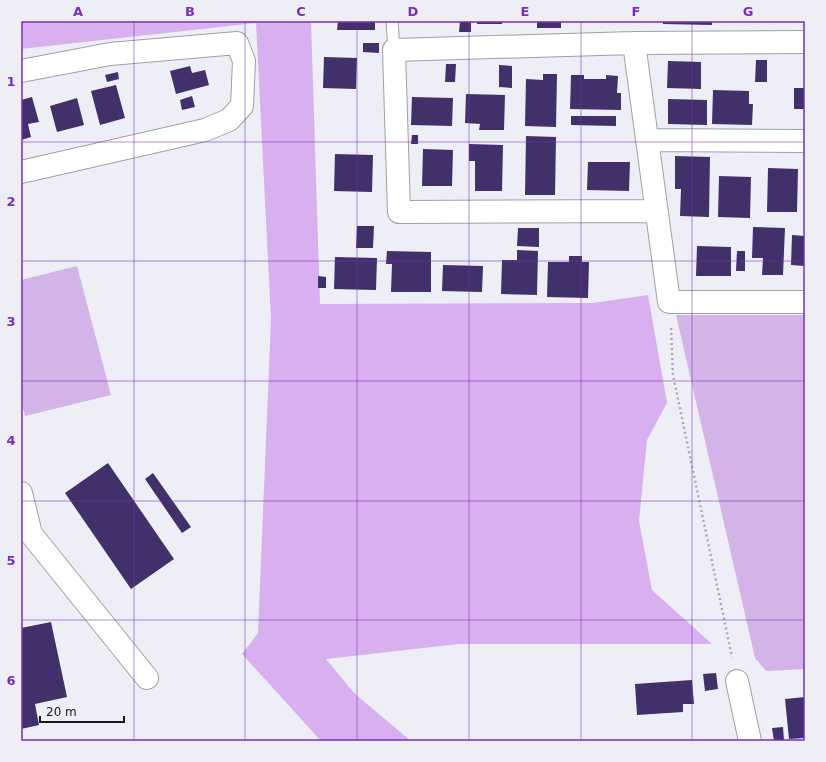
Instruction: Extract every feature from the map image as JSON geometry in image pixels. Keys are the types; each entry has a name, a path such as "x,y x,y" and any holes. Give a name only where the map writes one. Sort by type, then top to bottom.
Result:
{"street":[{"path":"634,42 669,302 805,302"},
{"path":"656,211 399,212 394,50 634,42 805,42"},
{"path":"21,71 110,54 237,43 244,61 242,106 229,120 205,130 21,172"},
{"path":"648,140 805,140"},
{"path":"21,493 26,535 147,678"},
{"path":"737,681 750,741"}],"lane":[{"path":"392,21 394,50"}],"path":[{"path":"669,302 673,375 737,681"}],"shaded area":[{"path":"21,21 311,21 320,304 593,303 648,295 667,403 647,440 639,521 652,590 712,644 459,644 326,659 355,694 411,741 321,741 242,654 258,633 271,319 256,23 21,49"},
{"path":"77,266 111,395 25,416 21,401 21,280"},
{"path":"676,315 805,315 805,669 766,671 755,658"}],"building":[{"path":"338,21 375,21 375,30 337,30"},
{"path":"460,21 471,21 471,32 459,32"},
{"path":"477,21 502,21 502,24 477,24"},
{"path":"537,21 561,21 561,28 537,28"},
{"path":"663,21 712,21 712,25 663,24"},
{"path":"363,43 379,43 379,53 363,52"},
{"path":"324,57 357,58 356,89 323,88"},
{"path":"756,60 767,60 767,82 755,82"},
{"path":"668,61 701,62 701,89 667,88"},
{"path":"446,64 456,64 455,82 445,82"},
{"path":"499,65 512,66 512,88 499,87"},
{"path":"190,66 192,73 205,70 209,85 176,94 170,71"},
{"path":"118,72 119,79 107,82 105,75"},
{"path":"543,74 557,74 556,127 525,126 526,79 543,80"},
{"path":"571,75 584,75 584,79 606,79 606,75 618,76 617,93 621,93 621,110 570,109"},
{"path":"116,85 125,118 100,125 91,91"},
{"path":"794,88 805,88 805,109 794,109"},
{"path":"713,90 749,91 749,104 753,104 752,125 712,124"},
{"path":"466,94 505,95 504,130 479,130 480,124 465,123"},
{"path":"192,96 195,107 182,110 180,100"},
{"path":"32,97 39,122 28,124 31,137 21,140 21,100"},
{"path":"412,97 453,98 452,126 411,125"},
{"path":"77,98 84,125 57,132 50,106"},
{"path":"668,99 707,100 707,125 668,124"},
{"path":"571,116 616,116 616,126 571,125"},
{"path":"412,135 418,135 418,144 411,144"},
{"path":"526,136 556,137 555,195 525,195"},
{"path":"469,144 503,145 502,191 475,191 475,161 469,161"},
{"path":"423,149 453,150 452,186 422,186"},
{"path":"335,154 373,155 372,192 334,191"},
{"path":"675,156 710,157 709,217 680,216 681,189 675,189"},
{"path":"588,162 630,162 629,191 587,190"},
{"path":"768,168 798,169 797,212 767,212"},
{"path":"719,176 751,177 750,218 718,217"},
{"path":"357,226 374,226 373,248 356,248"},
{"path":"753,227 785,228 783,275 762,275 763,258 752,258"},
{"path":"518,228 539,228 539,247 517,246"},
{"path":"792,235 805,236 805,266 791,265"},
{"path":"697,246 731,247 731,276 696,276"},
{"path":"517,250 538,251 537,295 501,294 502,260 517,260"},
{"path":"387,251 431,252 431,292 391,292 392,264 386,264"},
{"path":"737,251 745,251 745,271 736,271"},
{"path":"569,256 582,256 582,262 589,262 588,298 547,297 548,262 569,262"},
{"path":"335,257 377,258 376,290 334,289"},
{"path":"443,265 483,266 482,292 442,291"},
{"path":"318,276 326,277 326,288 318,288"},
{"path":"108,463 174,559 131,589 65,493"},
{"path":"153,473 191,527 182,533 145,479"},
{"path":"51,622 67,697 35,704 39,725 21,729 21,628"},
{"path":"716,673 718,689 705,691 703,674"},
{"path":"692,680 694,704 683,704 683,712 637,715 635,684"},
{"path":"805,697 805,738 789,739 785,699"},
{"path":"783,727 784,741 774,741 772,728"}]}
